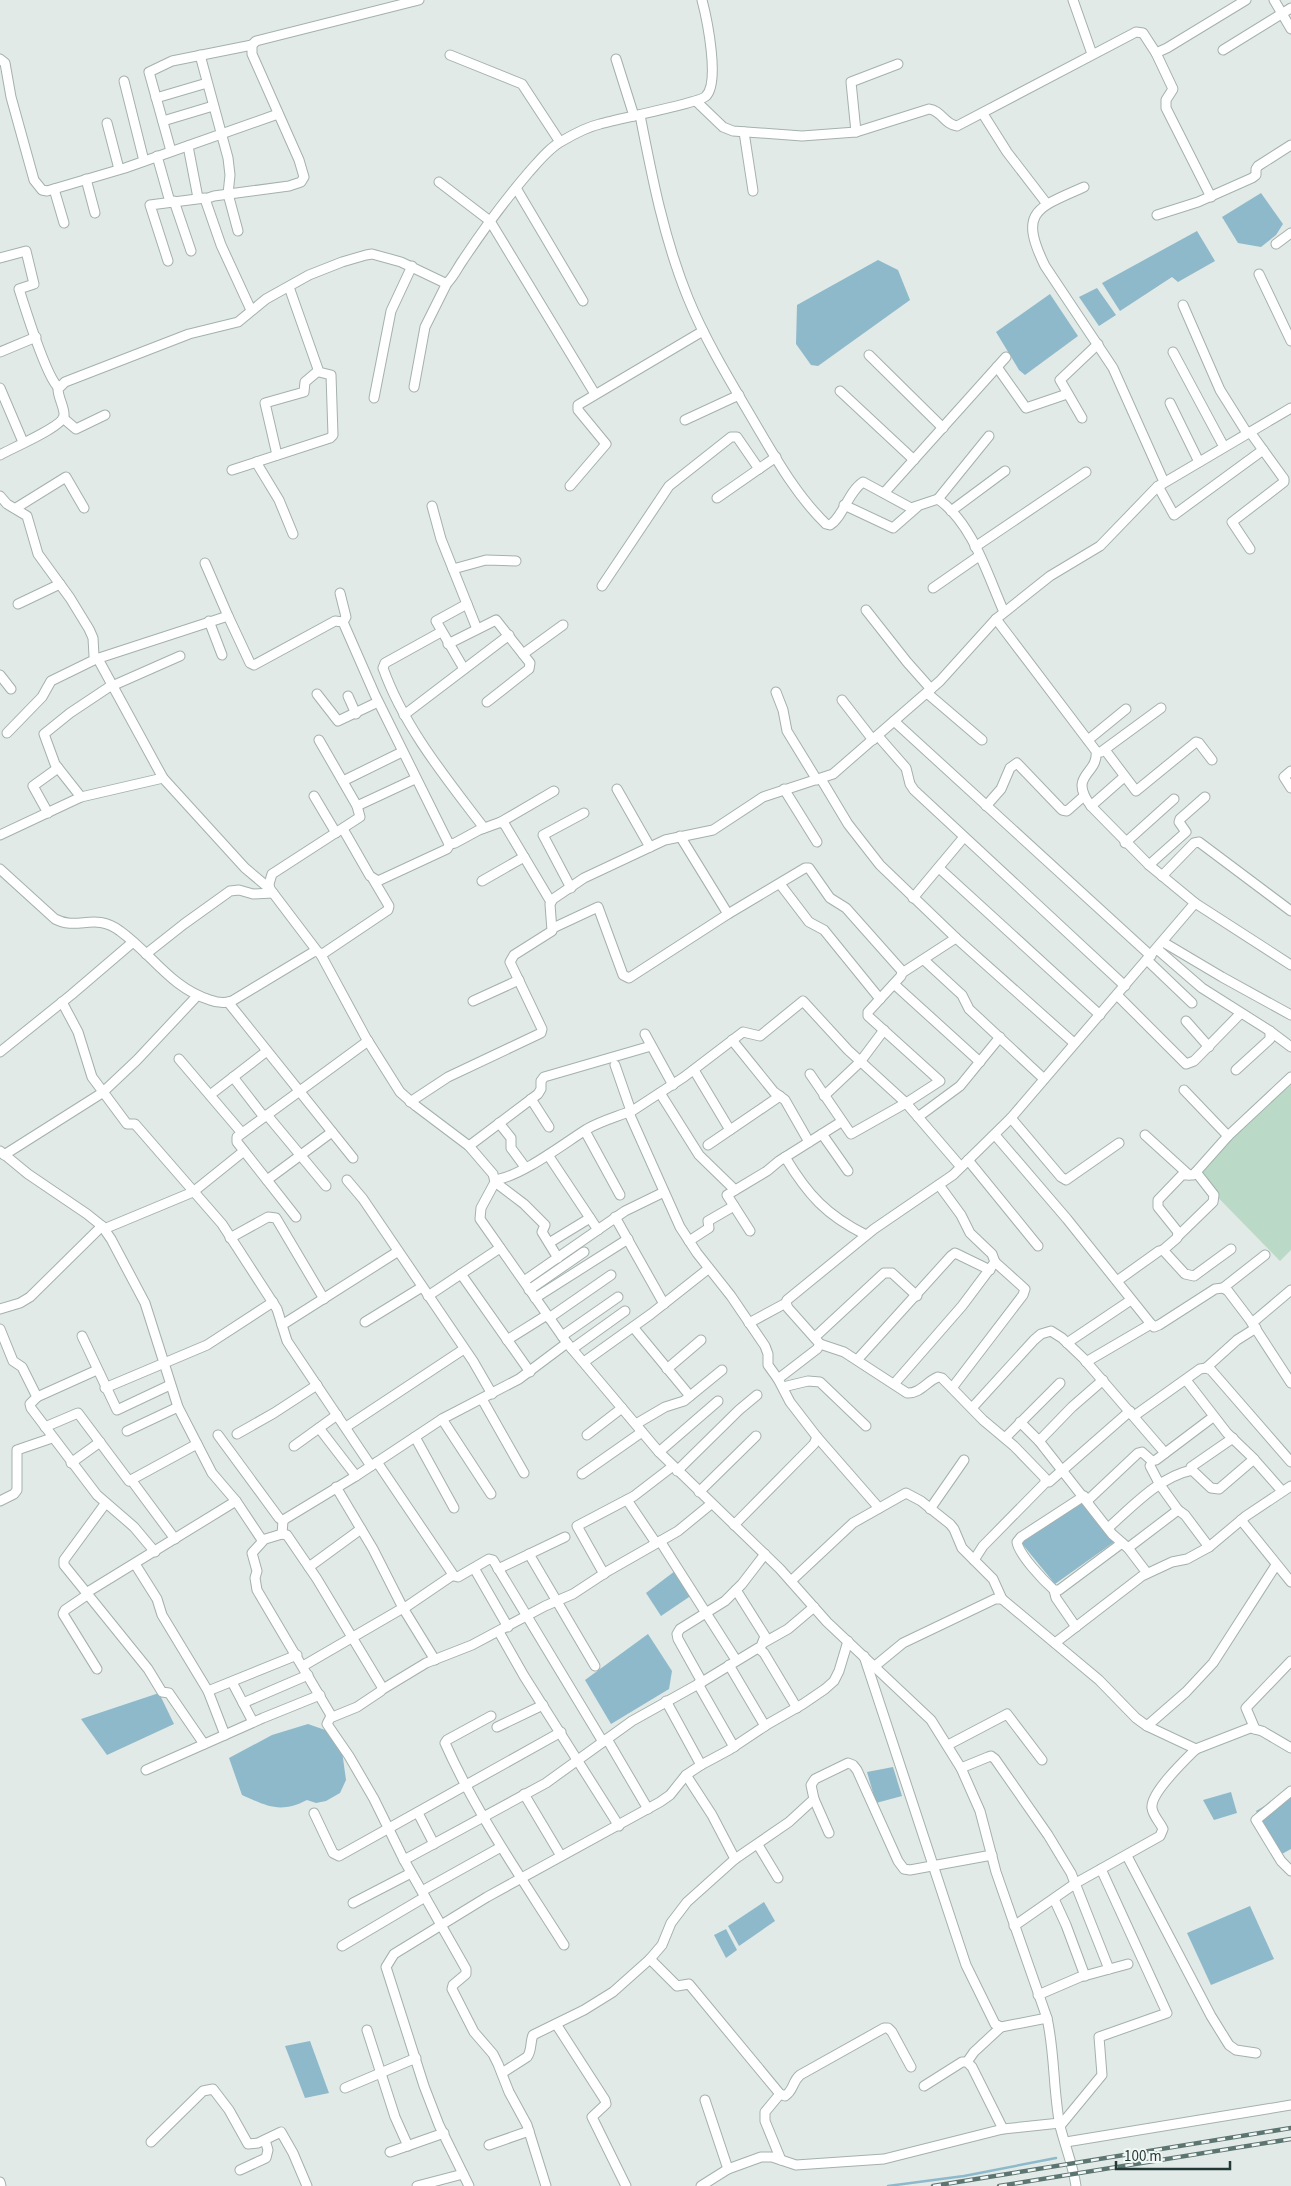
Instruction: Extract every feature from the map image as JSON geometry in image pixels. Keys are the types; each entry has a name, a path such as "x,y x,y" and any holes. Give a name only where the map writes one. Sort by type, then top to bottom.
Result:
{"street":[{"path":"171,151 149,72 172,61 252,44 256,41 419,0"},
{"path":"414,387 425,327 447,283 490,221 545,155 560,142 598,124 697,102 708,95 711,87 710,37 702,0"},
{"path":"1073,0 1092,54"},
{"path":"1156,53 1246,0"},
{"path":"1274,0 1291,29"},
{"path":"1223,50 1291,8"},
{"path":"697,102 723,127 733,131 802,136 856,132 929,109 936,111 954,126 984,114 1092,54 1136,32 1141,32 1156,53 1173,89 1166,100 1166,108 1211,197"},
{"path":"168,261 150,206 152,204 280,187 302,180 304,174 299,160 252,54 252,44"},
{"path":"450,55 526,87 560,142"},
{"path":"200,56 230,166 228,194 238,231"},
{"path":"0,59 5,63 11,97 34,180 42,190 144,161 278,114"},
{"path":"616,59 637,115 663,223 688,298 703,331 739,395 807,504 826,524 833,523 844,505 863,482 907,506 917,507"},
{"path":"856,132 851,82 898,64"},
{"path":"124,81 144,161"},
{"path":"156,98 207,83"},
{"path":"163,122 213,106"},
{"path":"984,114 1007,152 1047,204"},
{"path":"108,123 119,169"},
{"path":"744,132 753,191"},
{"path":"1157,215 1211,197 1252,178 1256,175 1258,166 1291,145"},
{"path":"188,146 202,198 251,310"},
{"path":"156,156 192,251"},
{"path":"86,179 95,213"},
{"path":"439,182 490,221 595,394"},
{"path":"1084,187 1047,204 1036,212 1032,223 1038,251 1045,266 1117,375 1174,515 1263,450"},
{"path":"54,188 64,223"},
{"path":"516,188 583,301"},
{"path":"1276,244 1291,233"},
{"path":"0,258 26,251 34,284 19,289 36,338 53,381 58,388 58,395 64,415 54,427 0,455"},
{"path":"58,388 77,377 189,334 238,322 251,310 309,275 366,255 380,256 412,266 447,283"},
{"path":"374,398 391,311 412,266"},
{"path":"1260,274 1291,341"},
{"path":"232,470 332,437 331,375 328,373 320,374 318,371 288,287"},
{"path":"1183,305 1218,386 1291,491"},
{"path":"570,486 606,444 577,408 579,404 703,331"},
{"path":"0,352 36,338"},
{"path":"1082,418 1060,380 1098,344"},
{"path":"1173,352 1224,447"},
{"path":"869,355 942,428"},
{"path":"884,493 1006,357"},
{"path":"997,367 1026,408 1067,394"},
{"path":"277,456 265,403 304,392 305,382 318,371"},
{"path":"0,388 23,442"},
{"path":"840,392 914,460"},
{"path":"685,420 739,395"},
{"path":"1170,403 1199,462"},
{"path":"551,902 584,878 650,846 680,836 719,828 757,800 784,789 819,779 842,768 929,691 996,619 1050,576 1100,546 1161,484 1291,408"},
{"path":"63,418 76,429 105,416"},
{"path":"844,505 893,528 917,507 938,499 989,436"},
{"path":"602,586 669,486 731,437 737,437 759,469"},
{"path":"717,498 776,457"},
{"path":"256,462 279,500 293,534"},
{"path":"952,511 1005,471"},
{"path":"975,547 1086,472"},
{"path":"8,506 66,477 84,508"},
{"path":"1250,549 1232,522 1284,482"},
{"path":"0,496 8,506 27,516 38,554 89,629 93,638 94,656 164,778 245,868 272,891"},
{"path":"938,499 952,511 975,547 1004,612"},
{"path":"432,506 441,539 477,629"},
{"path":"933,588 979,556"},
{"path":"453,569 486,560 516,561"},
{"path":"205,563 252,665 335,621 343,622"},
{"path":"18,604 60,584"},
{"path":"340,593 346,617 343,622"},
{"path":"464,669 436,623 437,619 467,604"},
{"path":"866,610 929,691 982,740"},
{"path":"7,733 42,697 52,681 97,659 136,644 228,616"},
{"path":"996,619 1088,740 1134,790 1137,791 1196,742 1199,743 1212,760"},
{"path":"448,644 496,620 530,663 529,669 487,702"},
{"path":"209,621 222,656"},
{"path":"343,622 378,702 415,779 450,844"},
{"path":"523,654 563,625"},
{"path":"442,632 383,666 392,693 404,715 444,776 484,828"},
{"path":"404,715 508,635"},
{"path":"81,797 58,768 44,734 70,713 112,685 180,656"},
{"path":"0,675 11,689"},
{"path":"776,692 783,710 787,731 864,846 880,865 956,938 1074,1044"},
{"path":"317,694 336,720 341,721 378,702"},
{"path":"348,696 356,714"},
{"path":"842,700 906,768 911,787 1126,986"},
{"path":"1161,708 1100,752 1083,779 1081,788 1084,796 1125,843 1195,904 1291,965"},
{"path":"1088,740 1126,709"},
{"path":"894,721 1149,958 1192,1003"},
{"path":"319,740 357,806 359,818 272,874 268,884 319,953 368,1041 400,1092 410,1102 469,1146 493,1174 495,1181 524,1204 545,1225 542,1231 558,1258"},
{"path":"342,781 402,752"},
{"path":"986,806 1001,789 1010,768 1017,764 1065,811 1084,796"},
{"path":"48,813 33,786 58,768"},
{"path":"1291,770 1284,777 1291,788"},
{"path":"1091,806 1124,777"},
{"path":"0,835 81,797 164,778"},
{"path":"357,806 415,779"},
{"path":"617,789 650,846"},
{"path":"784,789 817,842"},
{"path":"373,879 381,880 392,876 447,848 450,844 501,822 554,791"},
{"path":"0,868 55,919 73,923 103,921 133,942 176,983 197,996 220,1003 228,1002 300,959 319,953 388,910 389,906 373,879 314,796"},
{"path":"1149,865 1186,832 1179,822 1180,819 1205,797"},
{"path":"1125,843 1174,798"},
{"path":"571,888 543,835 584,813"},
{"path":"501,822 505,825 551,902 553,928"},
{"path":"680,836 728,914"},
{"path":"913,898 964,837"},
{"path":"1162,876 1194,844 1199,842 1291,911"},
{"path":"482,881 524,857"},
{"path":"410,1102 448,1077 540,1035 542,1029 511,965 511,959 549,934 553,928 598,907 623,975 630,978 728,914 809,868 830,898 846,908 902,973"},
{"path":"939,868 1100,1015"},
{"path":"780,884 809,922 824,930 880,999"},
{"path":"146,954 184,924 230,892 239,890 253,894 272,891"},
{"path":"750,1323 786,1303 798,1290 866,1235 940,1184 961,1167 1011,1118 1195,904"},
{"path":"810,1074 841,1122 849,1133 853,1134 940,1081 868,1014 902,973 956,938"},
{"path":"0,1052 133,942"},
{"path":"1160,945 1202,988 1240,1014 1270,1031 1291,1047"},
{"path":"1160,945 1291,1015"},
{"path":"924,960 962,996 969,1009 1044,1079"},
{"path":"473,1000 519,980"},
{"path":"894,984 980,1062"},
{"path":"1117,995 1186,1064 1194,1061 1240,1014"},
{"path":"197,996 137,1060 102,1093 2,1153 28,1174 103,1227 116,1246 144,1304 178,1407 218,1482 236,1501 263,1541"},
{"path":"961,1167 906,1103 860,1062 803,1001 760,1036 744,1031 694,1070 660,1093 630,1111 585,1131 548,1155 505,1178 495,1181 481,1208 480,1215 481,1221 567,1343 659,1452 765,1554 848,1641 930,1720 948,1745 961,1768 980,1812 1014,1926 1047,2018 1052,2039 1060,2125 1076,2186"},
{"path":"62,1002 76,1026 89,1069 102,1093 127,1124 135,1124 222,1224 280,1314 287,1341 453,1576"},
{"path":"228,1002 354,1158"},
{"path":"1186,1021 1209,1047"},
{"path":"824,1096 860,1062 884,1030"},
{"path":"1236,1070 1270,1039 1270,1031"},
{"path":"645,1034 673,1085"},
{"path":"918,1117 960,1086 1000,1037"},
{"path":"732,1040 787,1103 809,1142"},
{"path":"296,1217 236,1140 242,1133 299,1090 368,1041"},
{"path":"469,1146 540,1092 541,1081 544,1077 652,1046"},
{"path":"210,1095 267,1051"},
{"path":"179,1059 242,1133"},
{"path":"615,1065 630,1115 664,1192 689,1241 766,1346 768,1365 781,1383 790,1402 817,1437 879,1508"},
{"path":"694,1070 730,1130"},
{"path":"234,1077 326,1186"},
{"path":"1178,1236 1176,1229 1157,1203 1177,1178 1185,1174 1193,1174 1228,1136 1291,1077"},
{"path":"1184,1090 1228,1136"},
{"path":"660,1093 699,1155 735,1190"},
{"path":"708,1145 780,1096"},
{"path":"531,1099 549,1127"},
{"path":"1011,1118 1061,1177 1066,1180 1120,1143"},
{"path":"750,1231 727,1195 768,1171 785,1157 841,1122"},
{"path":"500,1123 510,1138 511,1148 525,1167"},
{"path":"585,1131 620,1195"},
{"path":"267,1180 332,1132"},
{"path":"822,1134 848,1171"},
{"path":"995,1134 1067,1219 1154,1327 1159,1326 1215,1289 1223,1288 1265,1256"},
{"path":"1117,1281 1145,1259 1163,1250 1213,1202 1214,1195 1193,1174 1145,1135"},
{"path":"0,1309 20,1304 30,1297 103,1227 193,1192 244,1150"},
{"path":"548,1155 598,1230"},
{"path":"785,1157 803,1187 817,1202 845,1224 866,1235"},
{"path":"968,1160 1038,1246"},
{"path":"347,1180 362,1199 464,1349 492,1394"},
{"path":"894,1384 962,1306 993,1266 992,1254 970,1233 961,1215 940,1184"},
{"path":"524,1281 628,1209 664,1192"},
{"path":"230,1238 268,1217 286,1204"},
{"path":"689,1241 709,1228 708,1221 734,1206"},
{"path":"268,1217 274,1217 281,1225 324,1299"},
{"path":"616,1217 664,1304"},
{"path":"549,1243 590,1218"},
{"path":"536,1298 628,1239"},
{"path":"428,1296 500,1248"},
{"path":"1163,1250 1190,1276 1199,1273 1231,1249"},
{"path":"282,1325 397,1252"},
{"path":"530,1290 584,1252"},
{"path":"857,1360 955,1253 993,1266 1025,1289 1023,1295 952,1388"},
{"path":"584,1362 664,1304 708,1269"},
{"path":"781,1383 817,1350 818,1341 884,1273 892,1273 917,1296"},
{"path":"461,1274 530,1372"},
{"path":"507,1340 548,1317 611,1275"},
{"path":"365,1322 422,1288"},
{"path":"1223,1288 1228,1291 1254,1325 1291,1383"},
{"path":"1050,1482 1132,1414 1206,1368 1291,1290"},
{"path":"283,1521 442,1420 530,1372 567,1343 618,1297"},
{"path":"1067,1343 1131,1300"},
{"path":"105,1388 164,1365 226,1335 273,1302"},
{"path":"786,1303 818,1341 844,1352 907,1393 912,1394 938,1377 1005,1438 1045,1478 1045,1483 983,1546 974,1560"},
{"path":"567,1343 625,1311"},
{"path":"1086,1362 1098,1357 1150,1324"},
{"path":"633,1327 690,1396"},
{"path":"972,1408 1041,1334 1050,1331 1067,1343 1103,1380 1165,1453"},
{"path":"1,1334 14,1361 22,1367 37,1397"},
{"path":"82,1336 105,1388 115,1408 118,1410 170,1385"},
{"path":"667,1369 701,1340"},
{"path":"346,1427 464,1349"},
{"path":"1206,1368 1210,1370 1291,1462"},
{"path":"97,1370 37,1397 30,1406 52,1438 105,1504 134,1527 155,1552"},
{"path":"636,1424 665,1407 684,1401 722,1370"},
{"path":"1039,1441 1072,1407 1103,1380"},
{"path":"1186,1380 1213,1417 1282,1491"},
{"path":"781,1383 820,1382 866,1426"},
{"path":"1005,1438 1060,1383"},
{"path":"237,1434 317,1385"},
{"path":"604,1574 577,1526 627,1500 675,1469 757,1395"},
{"path":"482,1399 524,1473"},
{"path":"659,1452 718,1401"},
{"path":"128,1431 178,1407"},
{"path":"587,1435 622,1408"},
{"path":"45,1427 78,1413 126,1479 132,1481 175,1539"},
{"path":"294,1446 337,1414"},
{"path":"1076,1627 1056,1598 1054,1590 1019,1550 1017,1542 1021,1537 1085,1499 1138,1453 1142,1452 1152,1461 1213,1417"},
{"path":"442,1420 491,1494"},
{"path":"1020,1422 1039,1441 1108,1528 1147,1573"},
{"path":"319,1428 356,1476"},
{"path":"582,1474 642,1432"},
{"path":"218,1435 283,1521"},
{"path":"699,1492 756,1436"},
{"path":"415,1437 454,1508"},
{"path":"734,1525 814,1444 817,1437"},
{"path":"0,1501 14,1494 16,1490 17,1450 52,1438"},
{"path":"1191,1467 1232,1438"},
{"path":"72,1463 100,1442"},
{"path":"132,1481 197,1444"},
{"path":"1108,1528 1160,1485 1180,1474 1192,1470 1211,1488 1219,1489 1254,1459"},
{"path":"930,1509 964,1460"},
{"path":"1150,1466 1160,1485 1178,1510 1185,1515 1209,1547"},
{"path":"1055,1643 1147,1573 1172,1562 1187,1559 1209,1547 1241,1520 1291,1486"},
{"path":"336,1487 361,1529 403,1608 435,1660"},
{"path":"791,1581 848,1528 906,1493 930,1509 954,1529 962,1548 993,1579 1002,1599 1099,1680 1136,1718 1147,1726 1196,1749"},
{"path":"627,1500 658,1542 706,1614 765,1726"},
{"path":"98,1670 63,1614 65,1610 87,1594 236,1501"},
{"path":"105,1504 63,1562 148,1669 162,1692 169,1693 204,1744"},
{"path":"546,2186 529,2131 509,2092 493,2054 474,2032 452,1989 453,1985 467,1971 404,1860 349,1756 327,1724 328,1719 357,1708 383,1689 435,1660 499,1632 558,1600 573,1594 678,1531 711,1504"},
{"path":"1054,1590 1058,1590 1178,1510"},
{"path":"1241,1520 1291,1582"},
{"path":"282,1534 283,1521"},
{"path":"309,1567 361,1529"},
{"path":"332,1717 255,1586 257,1572 252,1553 263,1541 282,1534 287,1535 309,1567 383,1689"},
{"path":"498,1569 564,1537"},
{"path":"529,1554 558,1600 595,1666"},
{"path":"734,1747 700,1683 677,1634 680,1629 725,1601 765,1554"},
{"path":"303,1666 403,1608 453,1576 458,1577 491,1559 648,1809"},
{"path":"135,1564 154,1594 162,1615 208,1691 225,1735"},
{"path":"1147,1726 1186,1692 1213,1663 1276,1565"},
{"path":"474,1568 508,1627"},
{"path":"736,1590 764,1636 762,1646 797,1708"},
{"path":"875,1666 903,1643 995,1599 1002,1599"},
{"path":"404,1860 484,1818 579,1760 666,1701 700,1683 754,1648 762,1646 788,1629 814,1606"},
{"path":"499,1632 619,1826"},
{"path":"468,2186 444,2133 416,2058 386,1967 394,1954 522,1877 648,1809 670,1795 686,1775 797,1708 834,1681 848,1641"},
{"path":"208,1691 297,1655"},
{"path":"864,1656 966,1965 995,2024 1001,2028"},
{"path":"1291,1661 1246,1708 1255,1728 1291,1748"},
{"path":"243,1703 308,1675"},
{"path":"874,1686 885,1676"},
{"path":"232,1682 253,1722"},
{"path":"146,1770 253,1722 320,1695"},
{"path":"666,1701 701,1765"},
{"path":"497,1727 543,1705"},
{"path":"948,1745 1008,1714 1042,1760"},
{"path":"490,1716 447,1740 445,1743 501,1847 564,1945"},
{"path":"1014,1926 1076,1883 1127,1856 1163,1833 1162,1826 1152,1808 1152,1803 1172,1773 1196,1749 1242,1731 1255,1728"},
{"path":"314,1813 335,1856 345,1854 561,1732"},
{"path":"961,1768 991,1756 995,1759 1048,1835 1076,1883 1109,1969"},
{"path":"829,1833 811,1788 815,1779 848,1763 853,1765 868,1792 901,1866 910,1870 992,1855"},
{"path":"686,1775 712,1815 735,1859"},
{"path":"1291,1792 1256,1820 1281,1860 1291,1871"},
{"path":"524,1794 561,1856"},
{"path":"502,2073 527,2057 530,2053 530,2041 534,2035 614,1992 650,1958 666,1938 671,1923 677,1914 699,1891 735,1859 789,1822 814,1799"},
{"path":"418,1813 434,1844"},
{"path":"758,1845 778,1878"},
{"path":"342,1946 501,1847"},
{"path":"1127,1856 1228,2045 1236,2050 1256,2053"},
{"path":"701,2186 728,2169 761,2156 772,2157 796,2165 884,2159 1003,2130 1060,2125 1102,2075 1099,2037 1167,2013 1102,1869"},
{"path":"353,1903 412,1873"},
{"path":"1054,1899 1085,1976"},
{"path":"650,1958 677,1986 689,1984 780,2094 785,2096 789,2094 800,2075 884,2028 888,2028 892,2032 911,2068"},
{"path":"1038,1994 1085,1976 1128,1964"},
{"path":"924,2086 962,2062 967,2062 974,2052 1001,2028 1047,2018"},
{"path":"556,2024 605,2100 606,2104 592,2117 626,2186"},
{"path":"368,2030 395,2117 408,2146"},
{"path":"344,2088 416,2058"},
{"path":"967,2062 972,2067 1003,2130"},
{"path":"151,2142 198,2095 208,2089 217,2092 248,2144 254,2144 281,2132 285,2136 307,2186"},
{"path":"780,2094 765,2112 765,2121 781,2160"},
{"path":"705,2100 728,2169"},
{"path":"1066,2142 1291,2104"},
{"path":"489,2146 529,2131"},
{"path":"390,2152 444,2133"},
{"path":"240,2170 266,2158 268,2150 265,2140"},
{"path":"417,2186 463,2174"},
{"path":"0,2182 1,2186"}],"green space":[{"path":"1291,1079 1291,1250 1280,1261 1196,1175"}],"water":[{"path":"1261,193 1283,224 1276,235 1261,247 1238,243 1222,217"},
{"path":"1197,231 1215,261 1178,282 1172,277 1120,311 1102,283"},
{"path":"878,260 898,270 910,300 818,366 811,365 796,344 797,305"},
{"path":"1097,288 1116,315 1099,326 1079,297"},
{"path":"1050,294 1078,336 1025,375 1019,370 996,332"},
{"path":"1082,1498 1114,1542 1055,1584 1019,1540"},
{"path":"675,1571 692,1595 661,1616 646,1593"},
{"path":"648,1634 672,1671 669,1689 611,1724 585,1680"},
{"path":"159,1693 174,1724 107,1755 81,1719"},
{"path":"308,1724 328,1731 342,1751 346,1780 340,1793 326,1801 316,1803 307,1800 289,1807 266,1805 242,1795 229,1758 272,1735"},
{"path":"893,1767 902,1796 876,1803 867,1772"},
{"path":"1291,1790 1291,1849 1280,1855 1256,1811"},
{"path":"1231,1792 1237,1813 1214,1820 1203,1800"},
{"path":"764,1902 775,1921 739,1946 728,1926"},
{"path":"1250,1906 1274,1959 1211,1985 1187,1933"},
{"path":"726,1929 737,1950 726,1958 714,1935"},
{"path":"310,2041 329,2093 305,2098 285,2046"}],"waterway":[{"path":"888,2186 964,2176 1056,2158"}],"railway":[{"path":"933,2186 1291,2128"},
{"path":"999,2186 1291,2139"}]}
